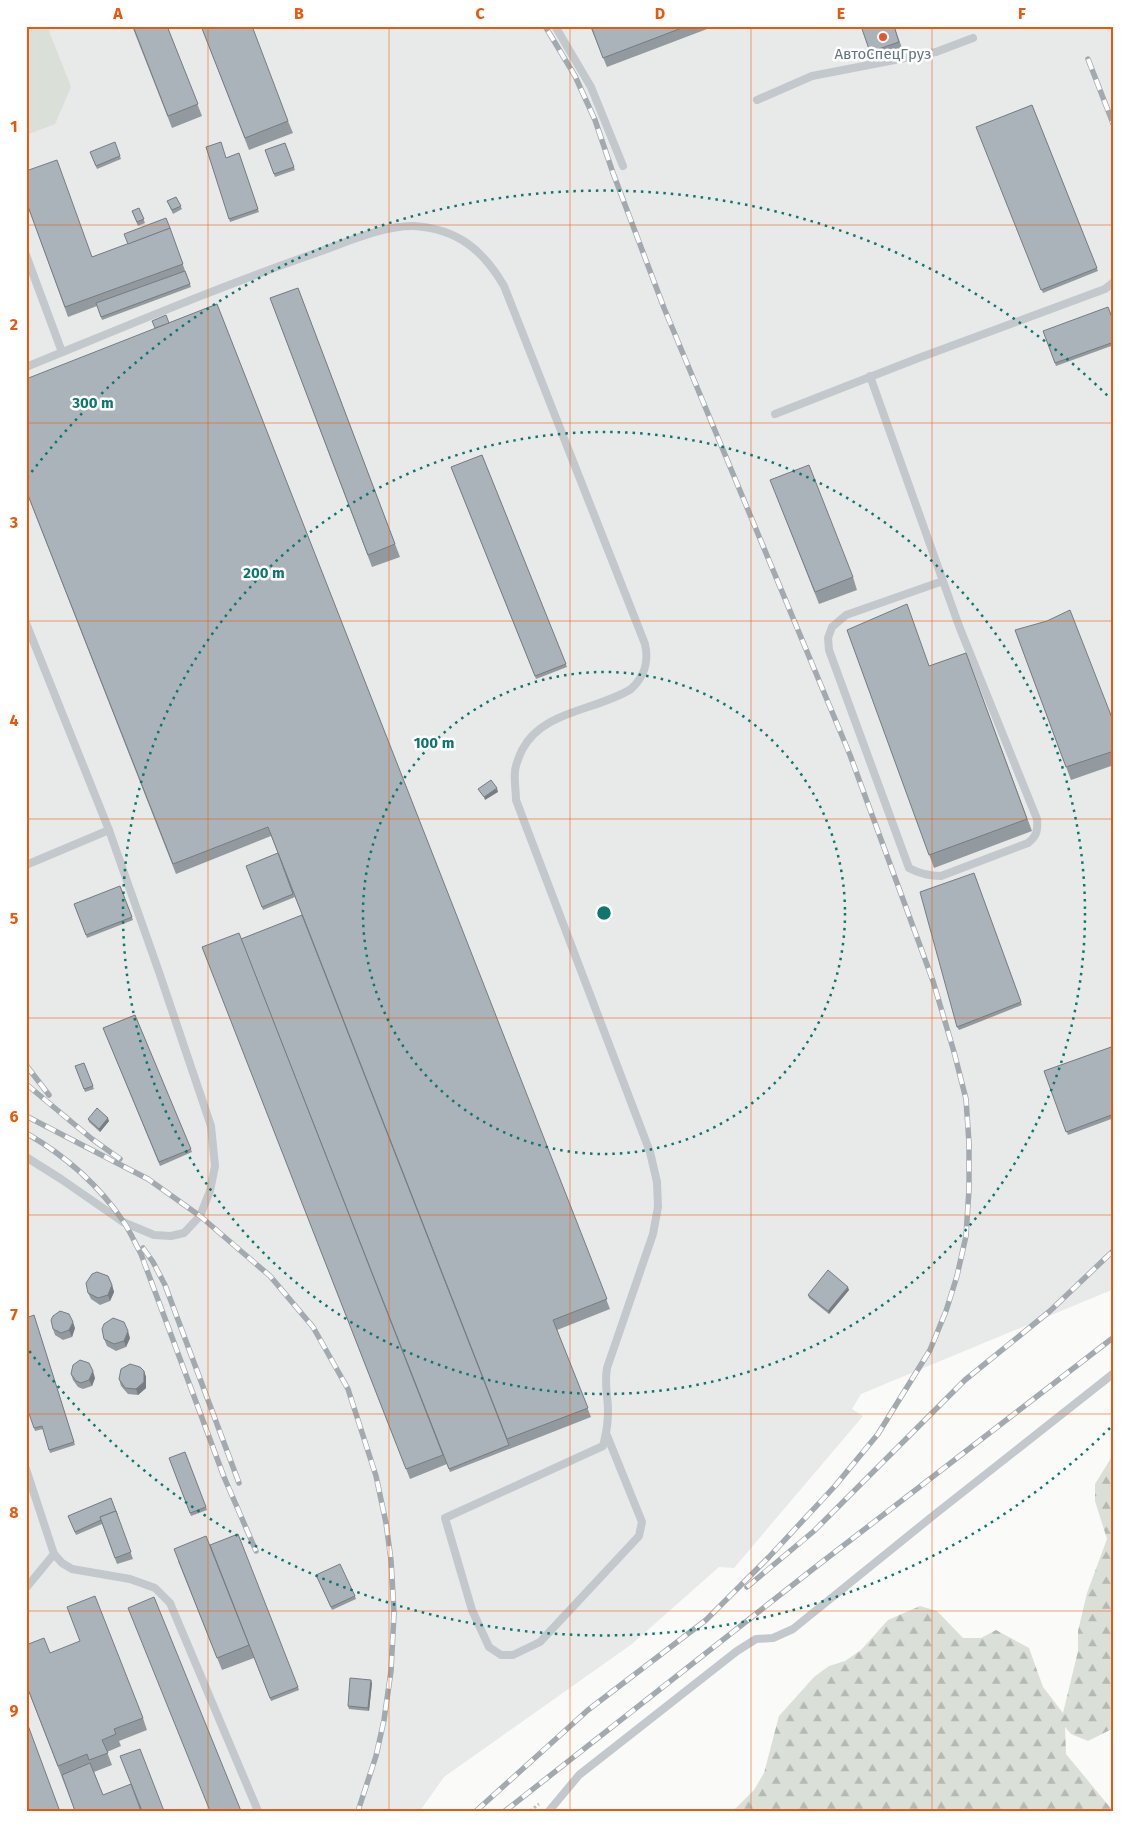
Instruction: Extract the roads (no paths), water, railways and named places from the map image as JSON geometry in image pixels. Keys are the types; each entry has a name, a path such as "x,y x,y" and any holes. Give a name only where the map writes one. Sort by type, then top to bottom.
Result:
{"lane":[{"path":"555,26 590,87 623,166"},
{"path":"756,100 812,76 936,52 973,38"},
{"path":"26,367 249,276 386,229 412,226 430,228 450,234 466,242 481,254 493,267 504,286 642,635 647,654 645,671 641,679 631,688 550,721 536,732 519,756 515,773 516,800 650,1152 657,1182 658,1207 653,1234 607,1368 605,1385 608,1412 603,1446 445,1518 472,1610 489,1647 501,1655 513,1655 540,1642 639,1536 642,1522 606,1433"},
{"path":"26,255 62,352"},
{"path":"775,414 870,376 1105,289 1114,282"},
{"path":"870,376 943,581 959,626 1037,819 1038,828 1035,837 1028,843 941,876 930,876 920,874 909,868 829,650 828,638 832,627 846,615 943,581"},
{"path":"26,623 109,830 159,972 211,1126 215,1166 210,1191 200,1216 184,1232 171,1236 154,1234 124,1222 26,1157"},
{"path":"26,865 109,830"},
{"path":"549,1811 579,1775 737,1652 756,1639 773,1638 793,1629 1114,1373"},
{"path":"26,1469 54,1554 62,1563 72,1569 130,1579 155,1588 170,1603 258,1811"},
{"path":"26,1588 54,1554"}],"railway":[{"path":"476,1811 588,1710 706,1620 769,1557 835,1486 878,1434 930,1350 946,1311 957,1276 966,1236 969,1189 969,1143 966,1099 933,981 850,755 664,308 595,120 575,76 545,26"},
{"path":"1088,59 1114,126"},
{"path":"26,1065 49,1095"},
{"path":"26,1084 92,1139 120,1159"},
{"path":"26,1116 148,1179 200,1216 270,1276 313,1327 348,1389 376,1476 386,1523 391,1560 394,1613 391,1671 384,1720 376,1756 358,1811"},
{"path":"26,1133 54,1151 79,1171 113,1207 130,1233 141,1254 224,1477 256,1551"},
{"path":"143,1248 165,1285 239,1483"},
{"path":"747,1587 814,1531 965,1380 1050,1311 1114,1250"},
{"path":"505,1811 813,1569 1114,1337"}],"place":[{"name":"АвтоСпецГруз","path":"883,37"}]}
